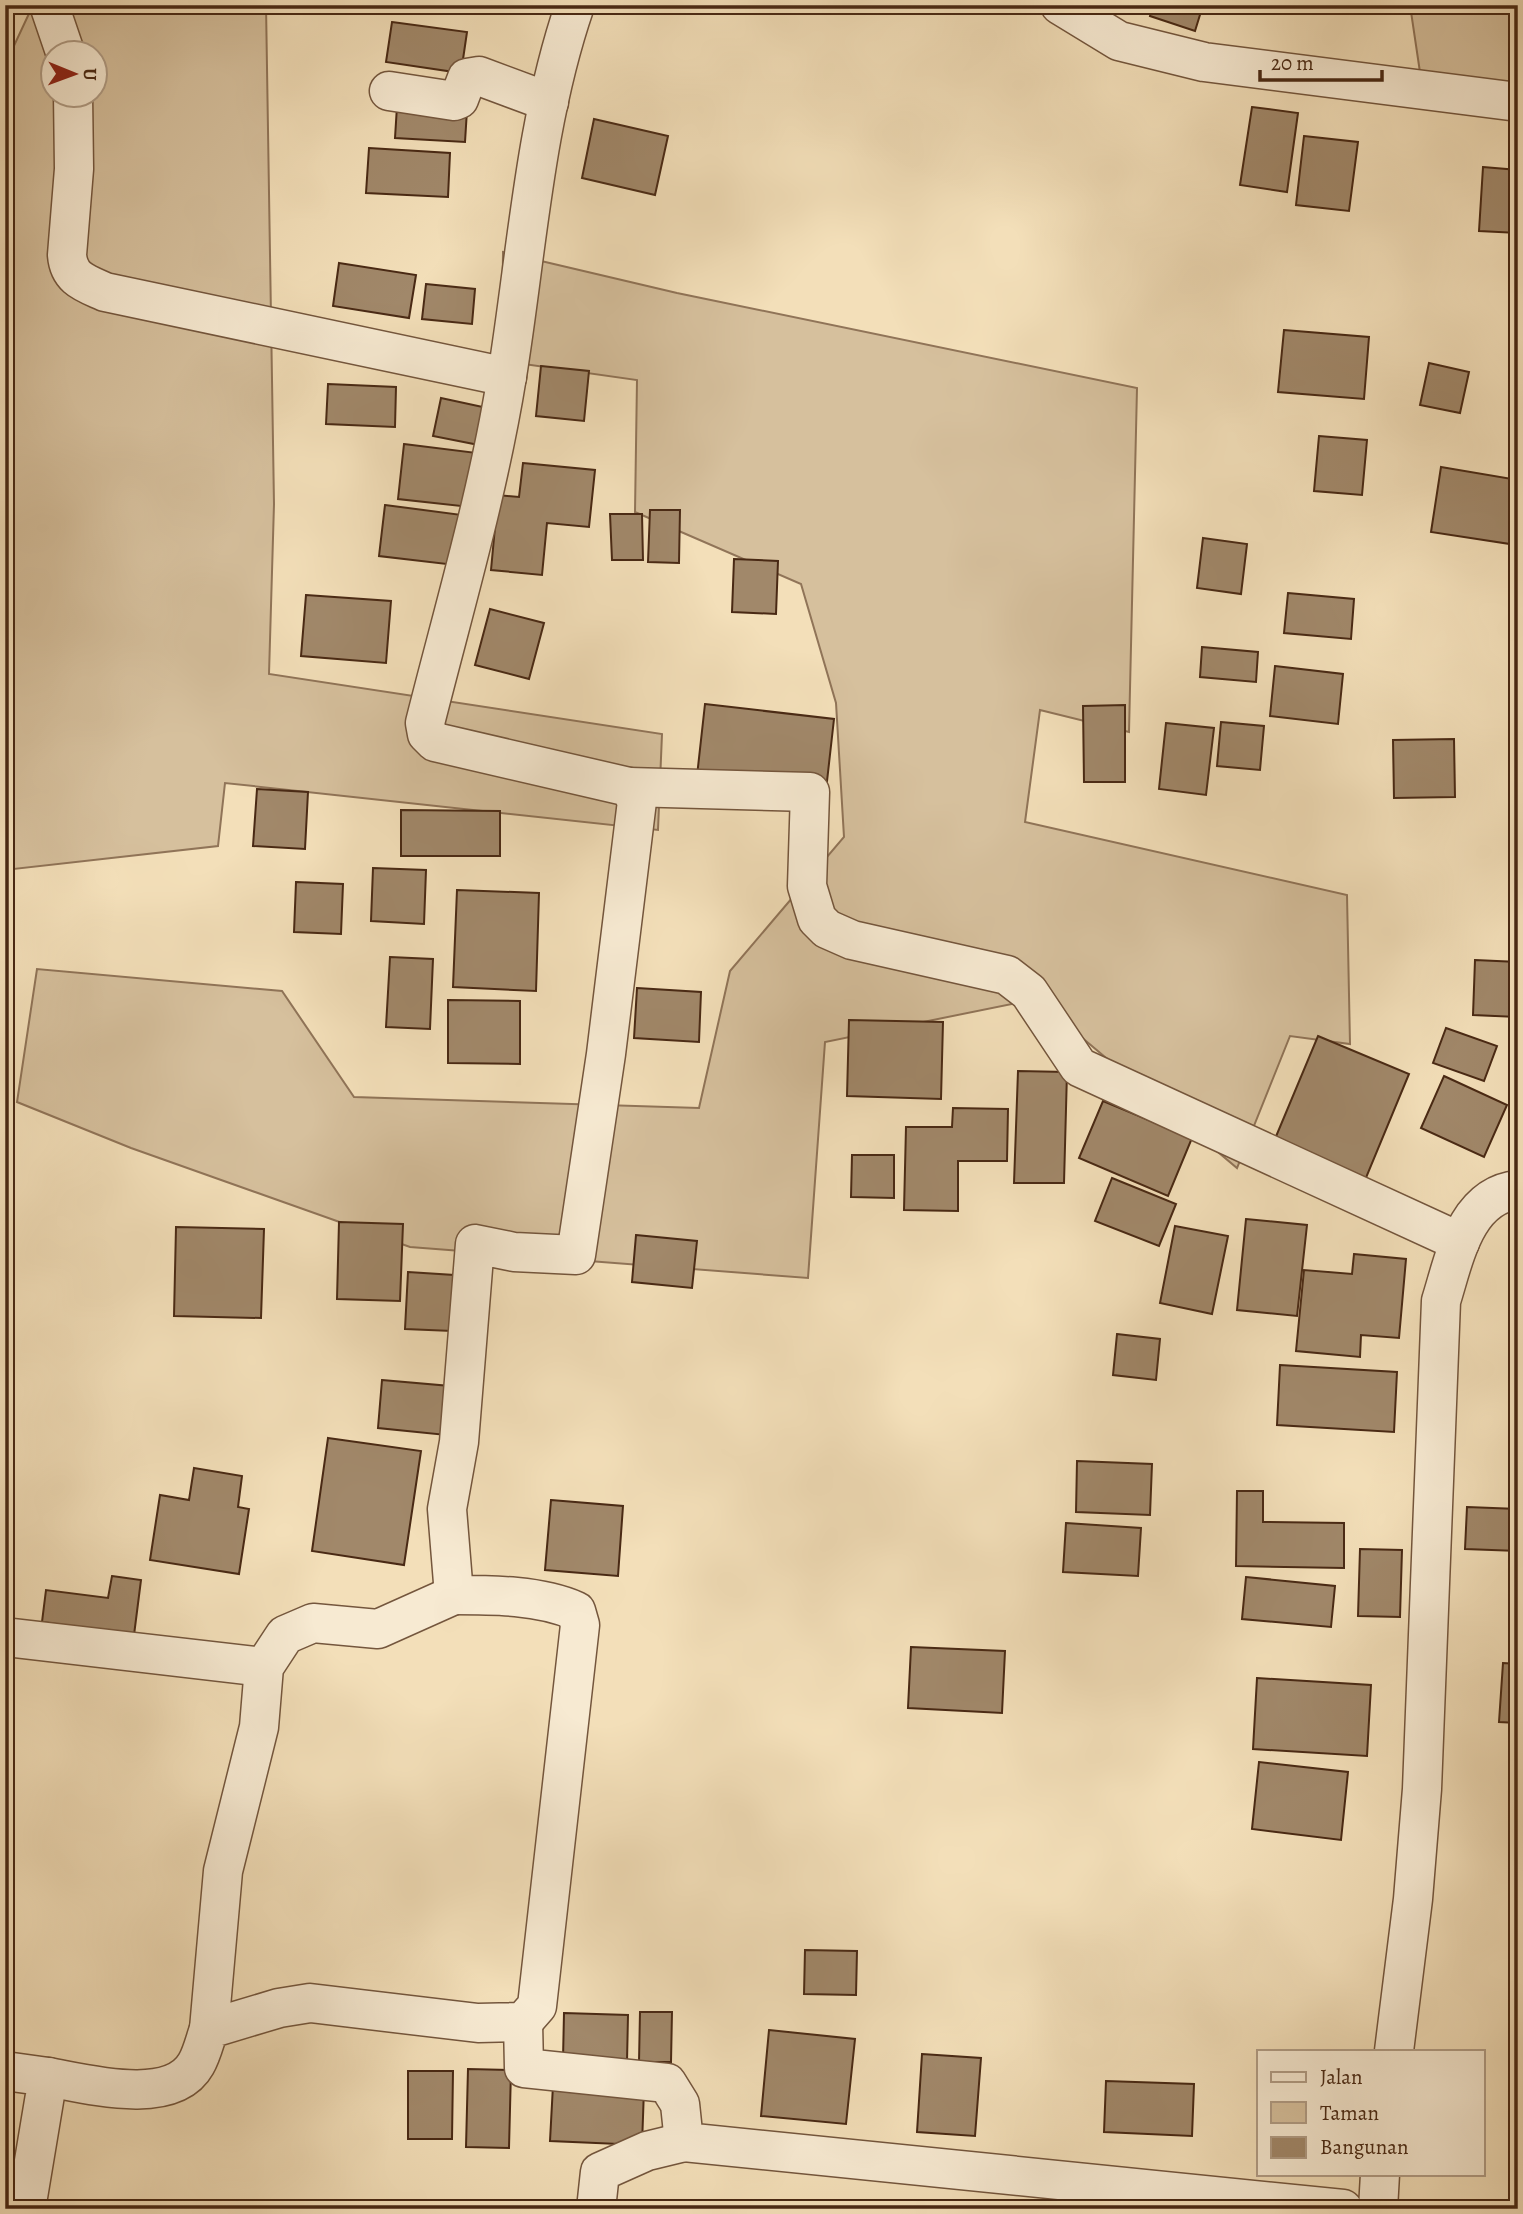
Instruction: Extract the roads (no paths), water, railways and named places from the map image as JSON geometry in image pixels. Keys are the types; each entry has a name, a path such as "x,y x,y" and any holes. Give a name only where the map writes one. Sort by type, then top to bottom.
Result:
{"street":[{"path":"49,5 60,38"},
{"path":"575,5 558,56 549,102 507,377 482,506 425,723 427,734 435,742 629,787 810,792 807,886 817,919 827,929 852,940 1007,975 1029,992 1079,1067 1460,1242"},
{"path":"1060,5 1119,41 1204,62 1518,102"},
{"path":"389,92 454,101 459,99 467,78 479,76 549,102"},
{"path":"73,108 74,169 67,255 68,269 75,278 106,292 507,377"},
{"path":"454,1595 447,1509 459,1443 475,1244 514,1252 576,1255 637,810 637,801 629,787"},
{"path":"1394,2050 1413,1899 1422,1789 1441,1301 1460,1242 1475,1212 1507,1191 1518,1190"},
{"path":"5,2071 113,2089 170,2087 195,2066 209,2029 223,1871 259,1727 264,1667 285,1635 313,1623 378,1629 454,1595 487,1595 559,1603 576,1611 580,1625 537,2006 523,2022 524,2068 667,2083 680,2104 684,2142"},
{"path":"5,1637 264,1667"},
{"path":"209,2029 279,2008 310,2003 478,2023 523,2022"},
{"path":"26,2209 48,2077"},
{"path":"596,2209 600,2172 647,2151 684,2142 1343,2209"},
{"path":"1378,2209 1380,2176"}]}
